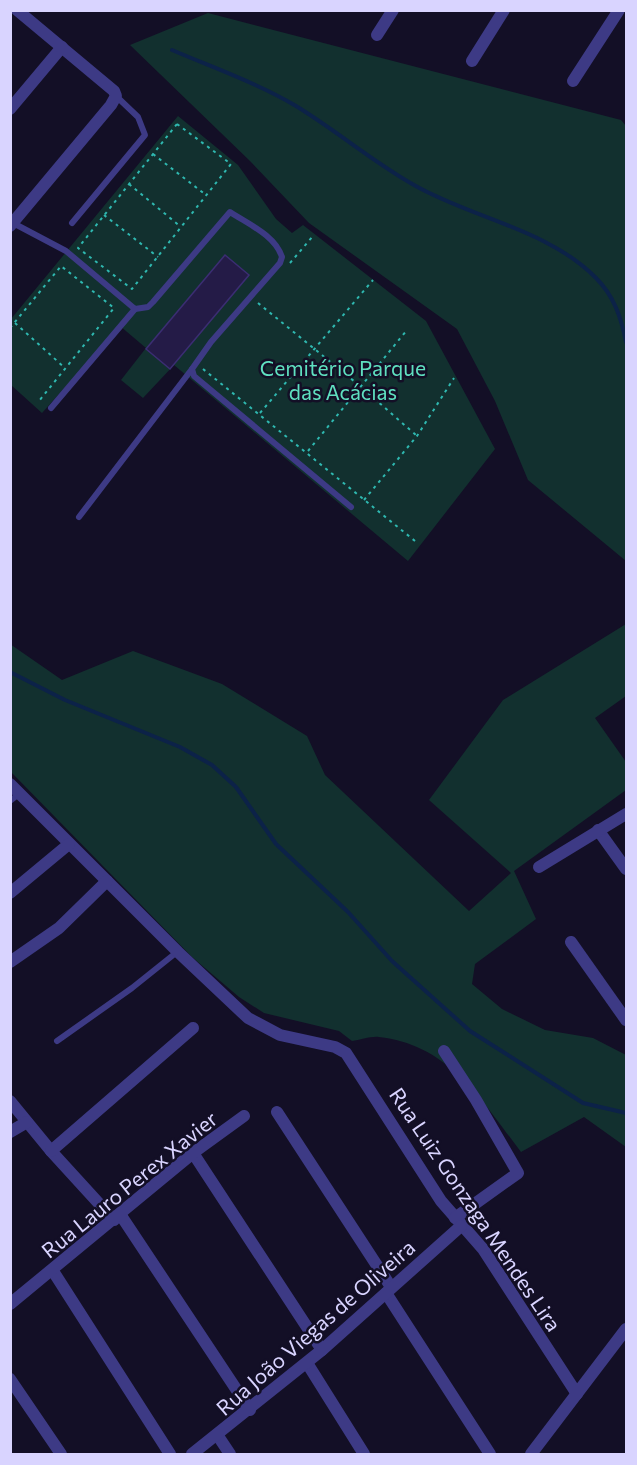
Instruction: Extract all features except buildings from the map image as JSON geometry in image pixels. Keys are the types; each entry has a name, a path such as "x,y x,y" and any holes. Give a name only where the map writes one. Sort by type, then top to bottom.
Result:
{"street":[{"path":"12,225 114,100 114,91 17,10"},
{"path":"377,36 393,10"},
{"path":"472,60 504,10"},
{"path":"573,81 619,10"},
{"path":"10,109 62,47"},
{"name":"Rua Luiz Gonzaga Mendes Lira","path":"14,793 248,1018 280,1035 335,1047 346,1053 458,1222 483,1249 577,1394"},
{"path":"539,867 627,814"},
{"path":"598,830 627,869"},
{"path":"10,893 69,844"},
{"path":"10,962 59,928 107,881"},
{"path":"571,942 627,1020"},
{"path":"51,1151 193,1028"},
{"name":"Rua João Viegas de Oliveira","path":"192,1455 307,1363 389,1290 458,1222 518,1173 476,1100 444,1051"},
{"path":"10,1101 51,1151 117,1217 250,1410"},
{"path":"277,1112 490,1455"},
{"name":"Rua Lauro Perex Xavier","path":"10,1304 53,1271 193,1153 244,1116"},
{"path":"10,1132 27,1122"},
{"path":"193,1153 322,1350"},
{"path":"53,1271 170,1455"},
{"path":"531,1455 627,1329"},
{"path":"307,1363 364,1455"},
{"path":"10,1379 61,1455"},
{"path":"218,1436 230,1455"}],"lane":[{"path":"72,223 145,135 138,117 114,100"},
{"path":"51,408 135,309 148,307 153,302 230,212 265,234 280,250 282,257 195,360 192,369 80,517"},
{"path":"12,225 66,251 135,309"},
{"path":"192,369 194,376 351,507"},
{"path":"57,1041 132,988 178,951"}],"path":[{"path":"177,124 231,164 132,289 78,248 153,154 177,124"},
{"path":"153,154 206,195"},
{"path":"129,184 181,227"},
{"path":"104,215 158,257"},
{"path":"285,269 313,236"},
{"path":"10,328 61,266 114,308 39,401"},
{"path":"260,413 373,280"},
{"path":"256,302 315,348 417,436"},
{"path":"15,323 65,368"},
{"path":"308,451 407,330"},
{"path":"200,367 308,451 415,541"},
{"path":"364,500 417,436 454,378"}],"green space":[{"path":"208,13 621,120 626,126 626,561 528,480 495,401 457,329 309,223 250,161 130,45"},
{"name":"Cemitério Parque das Acácias","path":"178,116 238,165 276,219 292,233 303,225 426,321 495,449 408,561 174,365 143,398 121,380 146,348 120,326 42,413 11,385 11,319"},
{"path":"626,624 626,696 595,718 626,762 626,790 514,871 536,919 475,964 472,984 502,1009 545,1030 593,1038 626,1055 626,1147 584,1117 521,1152 478,1095 445,1063 426,1051 404,1042 379,1037 352,1041 339,1031 264,1013 239,997 192,957 11,772 10,644 62,680 133,651 222,684 307,736 325,775 469,911 511,873 429,800 503,700"}],"waterway":[{"path":"172,50 251,83 296,106 414,185 460,207 532,236 577,261 608,292 616,307 626,342"},
{"path":"10,672 65,700 180,747 212,765 236,787 276,844 348,912 392,961 470,1031 583,1103 626,1113"}]}
